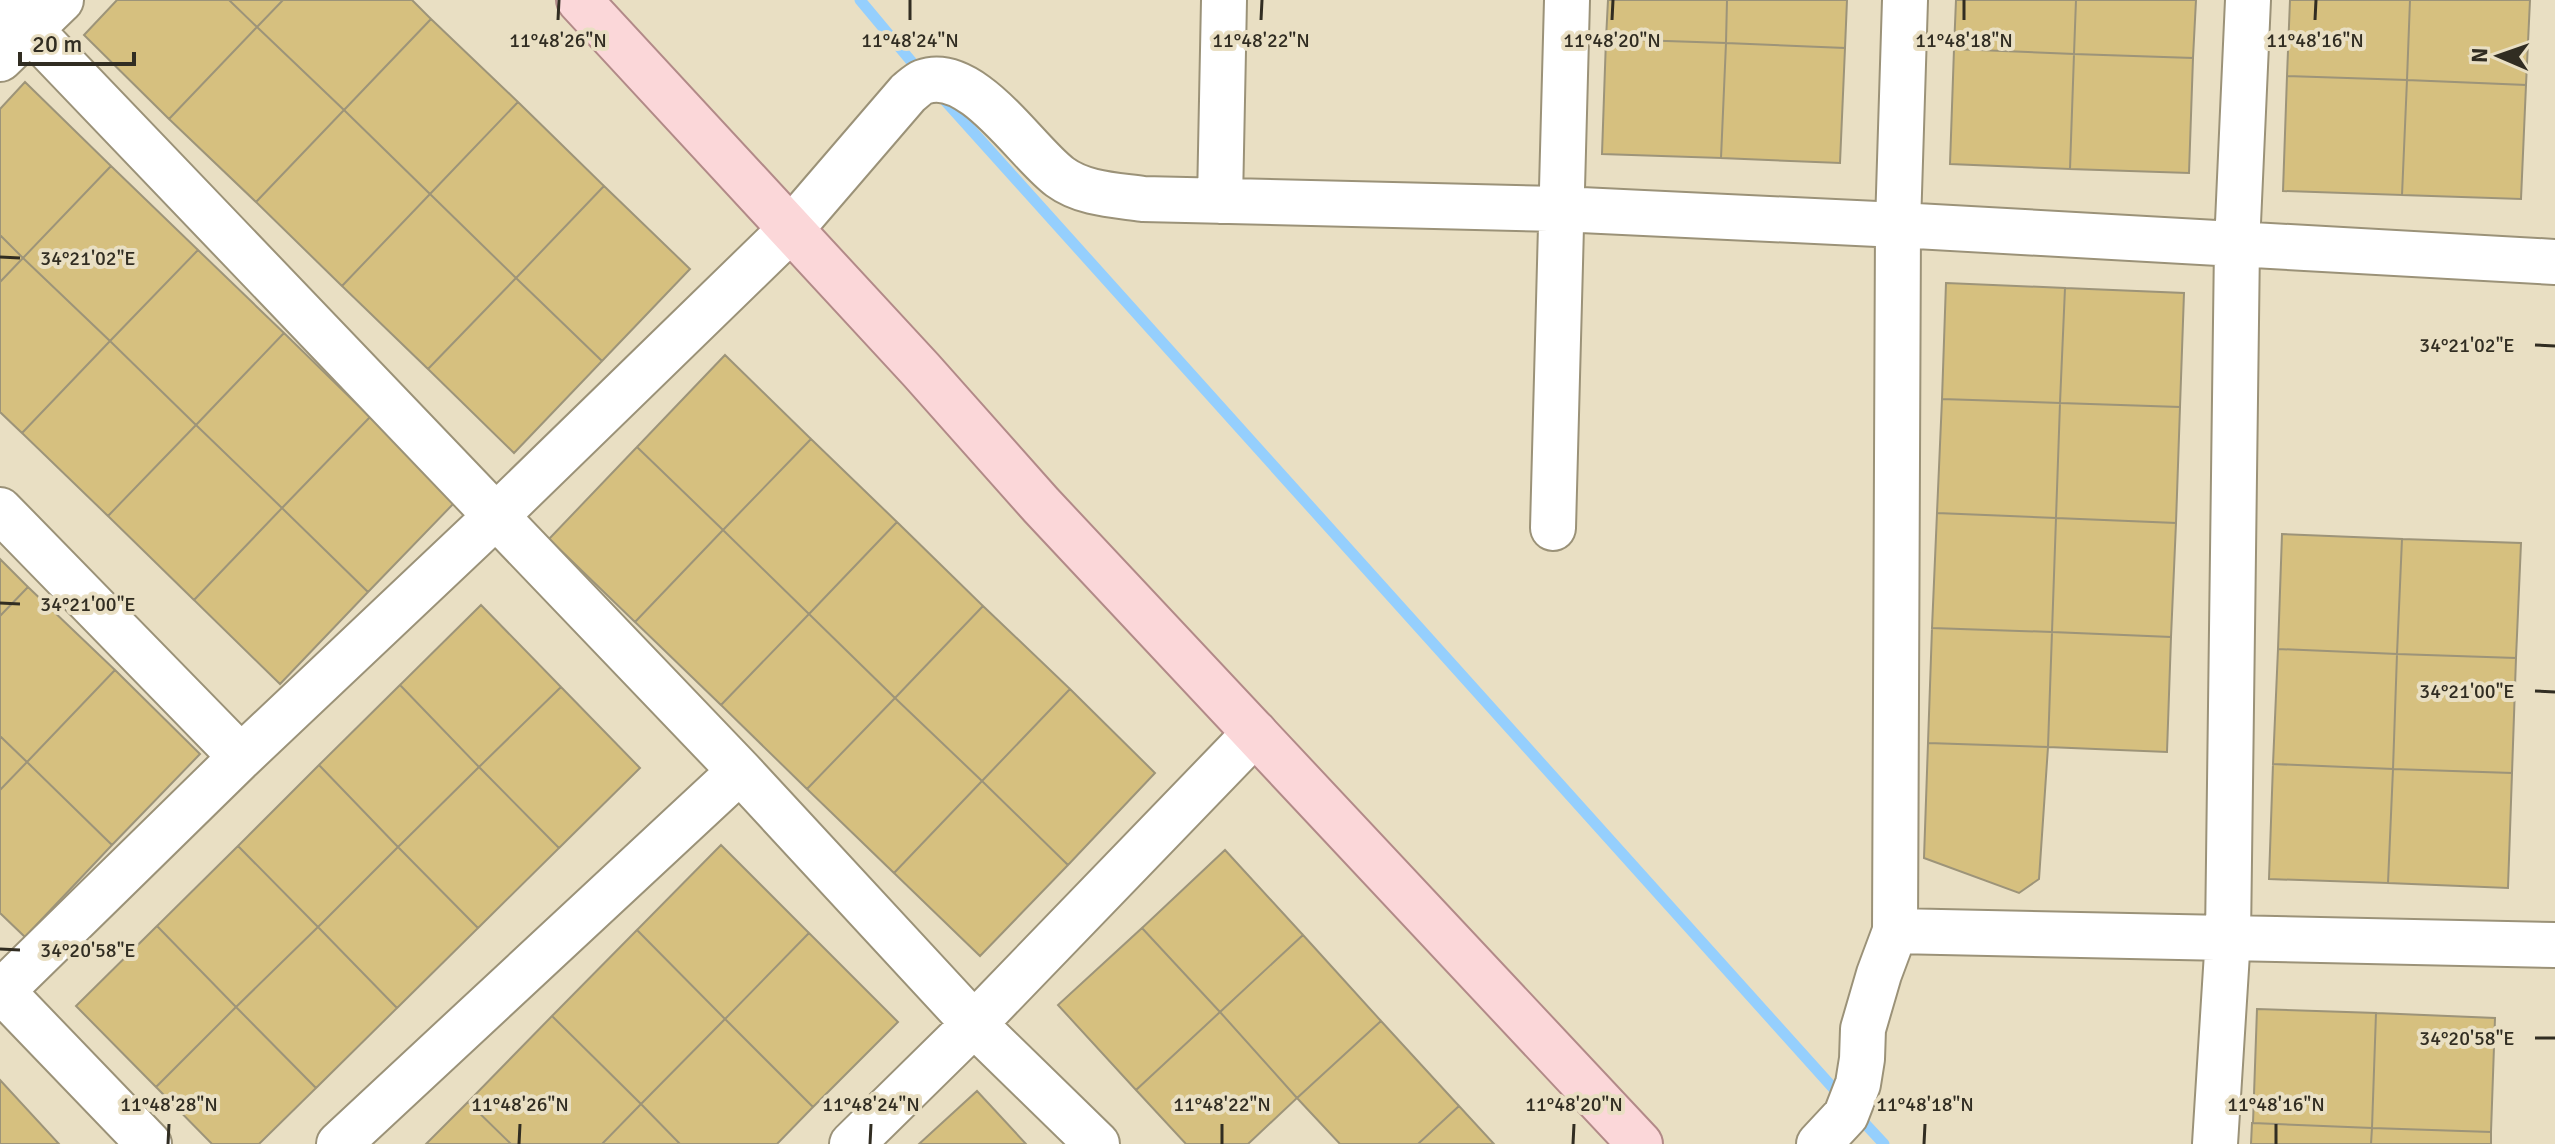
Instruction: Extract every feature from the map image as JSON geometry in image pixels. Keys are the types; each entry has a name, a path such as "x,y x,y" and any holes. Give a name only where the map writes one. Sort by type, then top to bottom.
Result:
{"main road":[{"path":"579,0 1041,505 1640,1144"}],"street":[{"path":"61,0 11,30 496,516 740,771 974,1024 1097,1144"},
{"path":"1220,201 1224,0"},
{"path":"1553,528 1567,0"},
{"path":"1819,1144 1846,1115 1858,1084 1863,1029 1895,931 1898,225 1905,0"},
{"path":"2215,1144 2228,937 2237,245 2248,0"},
{"path":"149,1144 1,991 791,229 908,93 921,82 931,80 958,84 983,101 1059,176 1078,188 1143,199 1560,209 2555,262"},
{"path":"0,510 241,757"},
{"path":"852,1144 974,1024 1255,733"},
{"path":"339,1144 740,771"},
{"path":"1895,931 2555,945"}],"building":[{"path":"117,0 229,0 257,27 169,119 84,35"},
{"path":"229,0 283,0 257,27"},
{"path":"283,0 412,0 431,19 344,110 257,27"},
{"path":"1608,0 1727,0 1726,43 1606,39"},
{"path":"1727,0 1847,0 1845,48 1726,43"},
{"path":"1956,0 2076,0 2074,54 1954,49"},
{"path":"2076,0 2196,0 2193,58 2074,54"},
{"path":"2290,0 2410,0 2407,80 2287,76"},
{"path":"2410,0 2530,0 2526,85 2407,80"},
{"path":"431,19 518,102 430,194 344,110"},
{"path":"257,27 344,110 256,202 169,119"},
{"path":"1606,39 1726,43 1721,158 1602,154"},
{"path":"1726,43 1845,48 1840,163 1721,158"},
{"path":"1954,49 2074,54 2070,169 1950,164"},
{"path":"2074,54 2193,58 2189,173 2070,169"},
{"path":"2287,76 2407,80 2402,195 2283,191"},
{"path":"2407,80 2526,85 2521,199 2402,195"},
{"path":"25,82 111,166 23,258 0,235 0,109"},
{"path":"518,102 604,186 516,278 430,194"},
{"path":"344,110 430,194 342,286 256,202"},
{"path":"111,166 198,250 110,341 23,258"},
{"path":"604,186 690,269 602,361 516,278"},
{"path":"430,194 516,278 428,369 342,286"},
{"path":"0,235 23,258 0,282"},
{"path":"198,250 284,333 196,425 110,341"},
{"path":"23,258 110,341 22,433 0,412 0,282"},
{"path":"516,278 602,361 514,453 428,369"},
{"path":"1946,283 2065,288 2060,403 1942,399"},
{"path":"2065,288 2184,293 2180,407 2060,403"},
{"path":"284,333 370,417 282,508 196,425"},
{"path":"110,341 196,425 108,516 22,433"},
{"path":"725,355 811,439 723,530 637,447"},
{"path":"1942,399 2060,403 2056,518 1937,513"},
{"path":"2060,403 2180,407 2176,523 2056,518"},
{"path":"370,417 456,501 368,592 282,508"},
{"path":"196,425 282,508 194,600 108,516"},
{"path":"811,439 897,522 809,614 723,530"},
{"path":"637,447 723,530 635,622 549,539"},
{"path":"282,508 368,592 280,684 194,600"},
{"path":"1937,513 2056,518 2052,632 1932,628"},
{"path":"2056,518 2176,523 2171,637 2052,632"},
{"path":"897,522 983,606 895,698 809,614"},
{"path":"723,530 809,614 721,705 635,622"},
{"path":"2282,534 2402,539 2397,654 2278,649"},
{"path":"2402,539 2521,543 2516,658 2397,654"},
{"path":"0,559 28,587 0,616"},
{"path":"28,587 115,670 27,762 0,736 0,616"},
{"path":"481,605 561,687 479,767 400,685"},
{"path":"983,606 1070,689 982,781 895,698"},
{"path":"809,614 895,698 807,789 721,705"},
{"path":"1932,628 2052,632 2048,747 1928,743"},
{"path":"2052,632 2171,637 2167,752 2048,747"},
{"path":"2278,649 2397,654 2393,769 2273,764"},
{"path":"2397,654 2516,658 2512,773 2393,769"},
{"path":"115,670 200,754 112,845 27,762"},
{"path":"400,685 479,767 398,847 319,765"},
{"path":"561,687 640,768 559,848 479,767"},
{"path":"1070,689 1155,773 1068,865 982,781"},
{"path":"895,698 982,781 894,873 807,789"},
{"path":"0,736 27,762 0,790"},
{"path":"1928,743 2048,747 2039,879 2019,893 1924,858"},
{"path":"27,762 112,845 25,937 0,913 0,790"},
{"path":"2273,764 2393,769 2388,883 2269,879"},
{"path":"319,765 398,847 318,927 238,846"},
{"path":"479,767 559,848 478,928 398,847"},
{"path":"2393,769 2512,773 2508,888 2388,883"},
{"path":"982,781 1068,865 980,956 894,873"},
{"path":"721,845 809,933 725,1019 637,930"},
{"path":"238,846 318,927 236,1007 157,926"},
{"path":"398,847 478,928 397,1008 318,927"},
{"path":"1225,850 1303,935 1220,1012 1142,928"},
{"path":"157,926 236,1007 156,1087 76,1006"},
{"path":"318,927 397,1008 316,1088 236,1007"},
{"path":"1142,928 1220,1012 1136,1090 1058,1005"},
{"path":"637,930 725,1019 641,1104 552,1016"},
{"path":"809,933 898,1022 813,1107 725,1019"},
{"path":"1303,935 1381,1021 1297,1098 1220,1012"},
{"path":"236,1007 316,1088 259,1144 212,1144 156,1087"},
{"path":"2257,1009 2376,1013 2372,1128 2253,1123"},
{"path":"1220,1012 1297,1098 1248,1144 1186,1144 1136,1090"},
{"path":"2376,1013 2495,1018 2491,1132 2372,1128"},
{"path":"552,1016 641,1104 602,1144 511,1144 468,1102"},
{"path":"725,1019 813,1107 777,1144 680,1144 641,1104"},
{"path":"1381,1021 1459,1106 1418,1144 1340,1144 1297,1098"},
{"path":"0,1080 59,1144 0,1144"},
{"path":"977,1091 1026,1144 919,1144"},
{"path":"468,1102 511,1144 426,1144"},
{"path":"641,1104 680,1144 602,1144"},
{"path":"1459,1106 1494,1144 1418,1144"},
{"path":"2252,1123 2372,1128 2371,1144 2251,1144"},
{"path":"2372,1128 2491,1132 2491,1144 2371,1144"}],"waterway":[{"path":"860,0 921,73"},
{"path":"940,95 1843,1099"},
{"path":"1857,1115 1884,1144"}]}
